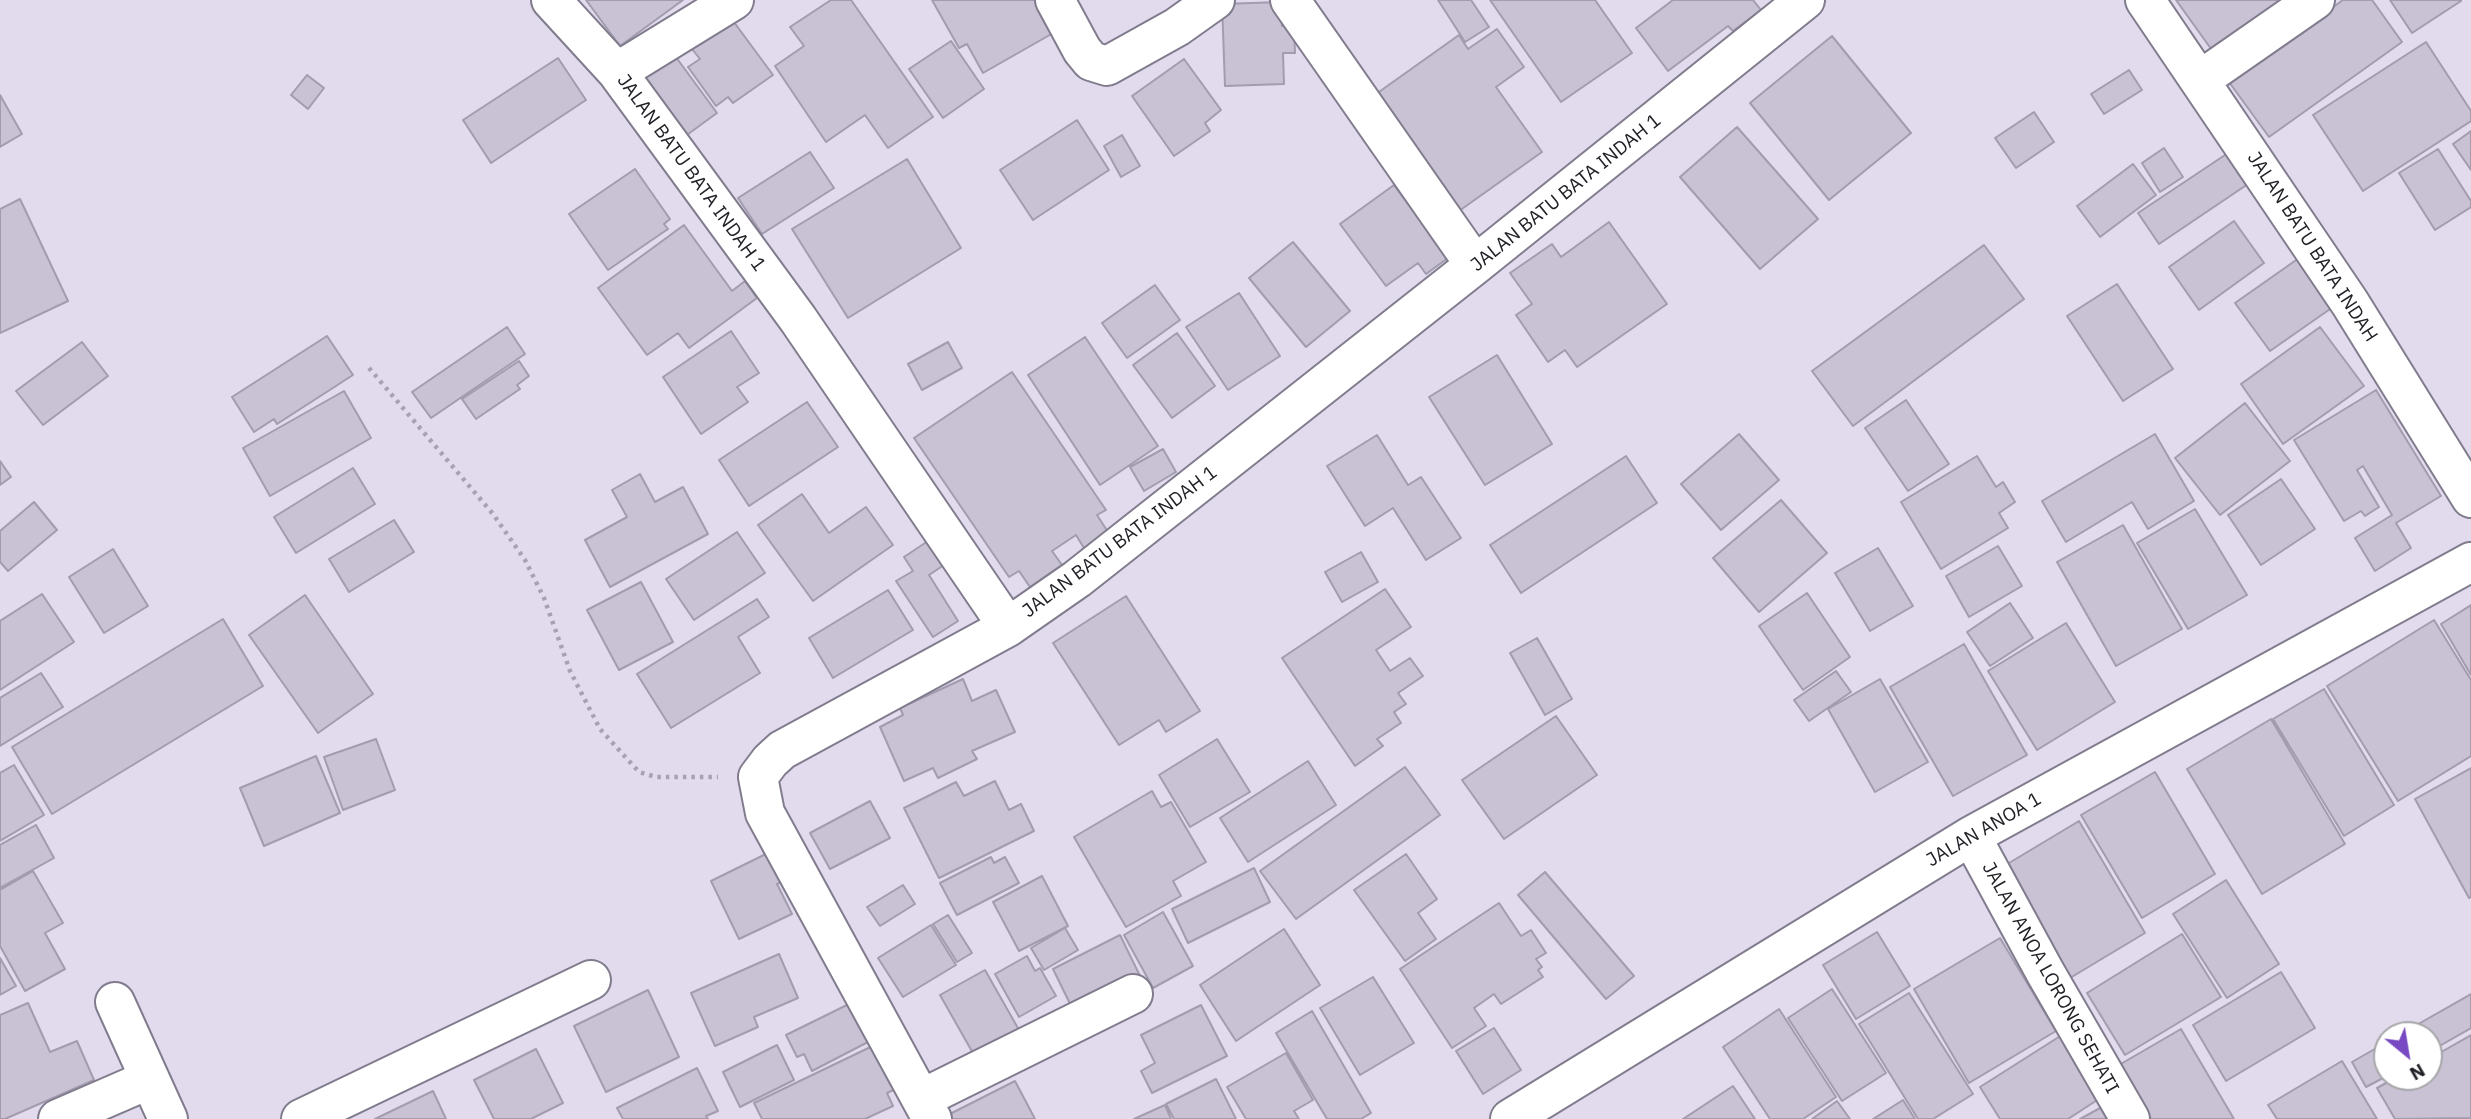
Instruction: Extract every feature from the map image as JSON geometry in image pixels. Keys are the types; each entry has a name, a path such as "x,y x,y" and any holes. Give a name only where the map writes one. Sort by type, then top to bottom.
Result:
{"street":[{"name":"JALAN BATU BATA INDAH 1","path":"551,0 617,72 798,319 1008,627 1077,579 1805,0"},
{"path":"617,72 734,0"},
{"path":"1055,0 1086,55 1097,64 1107,66 1177,27 1215,0"},
{"path":"1290,0 1475,265"},
{"name":"JALAN BATU BATA INDAH","path":"2145,0 2350,303 2471,498"},
{"path":"2200,80 2315,0"},
{"name":"JALAN ANOA 1","path":"1510,1119 1971,836 2471,562"},
{"path":"1008,627 782,750 769,761 758,777 765,813 926,1109 1133,994"},
{"name":"JALAN ANOA LORONG SEHATI","path":"1971,836 2045,972 2130,1119"},
{"path":"301,1119 591,980"},
{"path":"115,1002 168,1119"},
{"path":"58,1119 150,1079"}],"path":[{"path":"369,368 493,514 525,560 544,598 570,671 600,729 639,772 656,777 758,777"}],"building":[{"path":"586,0 683,0 620,46"},
{"path":"831,0 851,0 933,117 888,148 865,115 826,142 775,66 804,46 790,27"},
{"path":"932,0 1037,0 1055,32 983,73 967,44 959,48"},
{"path":"1438,0 1471,0 1489,27 1465,42"},
{"path":"1490,0 1595,0 1632,53 1561,102"},
{"path":"1673,0 1753,0 1761,10 1733,31 1728,26 1668,71 1636,28"},
{"path":"2176,0 2289,0 2214,53"},
{"path":"2343,0 2372,0 2402,42 2269,137 2229,82"},
{"path":"2390,0 2461,0 2461,1 2412,33"},
{"path":"1281,2 1282,26 1294,26 1295,53 1283,53 1284,84 1225,86 1222,4"},
{"path":"728,14 773,75 733,103 728,97 716,106 688,67 700,59 688,44"},
{"path":"1497,29 1524,67 1496,87 1542,152 1452,216 1369,99 1459,35 1468,49"},
{"path":"1832,36 1911,133 1829,200 1750,103"},
{"path":"951,41 984,89 943,118 909,69"},
{"path":"2426,42 2471,111 2471,121 2363,191 2313,115"},
{"path":"670,49 717,113 680,140 633,76"},
{"path":"558,58 586,100 491,163 463,120"},
{"path":"1184,59 1221,110 1205,123 1210,131 1174,156 1132,96"},
{"path":"2129,70 2142,90 2104,114 2091,94"},
{"path":"307,75 324,88 308,109 291,95"},
{"path":"0,95 22,134 0,147"},
{"path":"2034,112 2054,142 2016,168 1995,138"},
{"path":"1077,120 1109,170 1033,220 1000,170"},
{"path":"1737,127 1818,219 1760,269 1680,177"},
{"path":"2471,131 2471,170 2453,144"},
{"path":"1122,135 1140,166 1121,177 1104,146"},
{"path":"2164,148 2183,177 2160,192 2142,163"},
{"path":"2438,149 2471,201 2471,207 2435,230 2399,173"},
{"path":"810,152 834,188 762,234 738,198"},
{"path":"2228,153 2248,184 2159,244 2138,213"},
{"path":"907,159 961,248 848,318 792,229"},
{"path":"2133,164 2156,195 2100,237 2077,206"},
{"path":"635,169 670,219 664,224 668,229 608,270 569,214"},
{"path":"1394,185 1448,258 1426,274 1418,263 1386,286 1340,224"},
{"path":"20,199 68,301 0,333 0,209"},
{"path":"2234,221 2264,263 2199,310 2169,267"},
{"path":"1609,222 1667,304 1577,367 1565,350 1548,362 1516,315 1532,304 1510,273 1552,244 1561,257"},
{"path":"684,225 732,291 745,281 757,298 689,348 678,333 647,355 598,288"},
{"path":"1293,242 1350,311 1306,347 1249,278"},
{"path":"1984,245 2024,299 1853,426 1812,371"},
{"path":"2299,258 2333,307 2270,351 2235,303"},
{"path":"2117,284 2173,369 2123,401 2067,316"},
{"path":"1155,285 1180,320 1127,358 1102,323"},
{"path":"1239,293 1280,356 1228,390 1186,327"},
{"path":"507,327 525,354 431,418 412,392"},
{"path":"2320,327 2364,386 2283,444 2241,384"},
{"path":"731,331 759,373 737,387 748,402 701,434 663,377"},
{"path":"1177,333 1215,386 1172,418 1133,365"},
{"path":"327,336 353,375 277,424 274,419 254,432 232,397"},
{"path":"1085,337 1158,446 1100,485 1028,375"},
{"path":"82,342 108,376 43,425 16,391"},
{"path":"948,342 962,368 922,390 908,364"},
{"path":"1497,355 1552,444 1485,485 1429,397"},
{"path":"519,361 529,376 517,385 520,389 476,419 462,399"},
{"path":"1012,372 1106,510 1097,515 1108,532 1084,548 1076,535 1052,551 1062,565 1030,587 1019,571 1009,577 914,438"},
{"path":"2376,390 2441,496 2396,523 2411,548 2375,571 2355,538 2392,515 2363,466 2357,470 2379,507 2365,516 2361,511 2344,521 2294,440"},
{"path":"344,391 371,438 270,496 243,448"},
{"path":"1906,400 1949,464 1908,491 1865,428"},
{"path":"807,402 838,447 749,506 719,460"},
{"path":"2245,403 2290,461 2220,515 2175,458"},
{"path":"1739,434 1779,480 1721,530 1681,484"},
{"path":"2155,434 2194,501 2148,529 2132,502 2066,542 2042,501"},
{"path":"1377,435 1408,485 1421,477 1461,538 1426,560 1393,508 1365,526 1327,466"},
{"path":"1163,449 1176,472 1144,491 1130,467"},
{"path":"1626,456 1657,503 1521,593 1490,545"},
{"path":"1977,456 1996,487 2003,482 2015,502 1999,513 2008,528 1941,569 1901,502"},
{"path":"0,461 11,477 0,485"},
{"path":"353,468 375,504 296,553 274,517"},
{"path":"640,474 655,502 683,487 708,534 610,587 585,540 627,517 612,490"},
{"path":"2281,479 2315,529 2261,565 2228,515"},
{"path":"802,494 829,533 866,507 893,545 813,601 758,525"},
{"path":"1781,500 1827,553 1759,612 1713,558"},
{"path":"34,502 57,530 8,571 0,562 0,531"},
{"path":"2195,509 2247,595 2188,629 2137,543"},
{"path":"394,520 414,552 349,592 329,559"},
{"path":"2123,525 2182,629 2116,666 2057,562"},
{"path":"737,532 765,573 694,620 666,579"},
{"path":"934,537 950,561 929,575 958,621 933,637 896,581 913,571 904,557"},
{"path":"1998,546 2022,586 1969,617 1946,576"},
{"path":"1878,548 1913,606 1870,631 1835,573"},
{"path":"113,549 148,606 104,633 69,577"},
{"path":"1361,552 1378,582 1342,602 1325,572"},
{"path":"641,582 673,642 619,670 587,610"},
{"path":"1385,589 1411,627 1376,650 1390,671 1410,658 1423,676 1398,693 1406,704 1394,712 1401,723 1377,739 1383,746 1355,766 1282,658"},
{"path":"888,590 913,630 833,678 809,638"},
{"path":"1807,593 1850,657 1803,690 1759,626"},
{"path":"42,594 74,642 0,690 0,621"},
{"path":"305,595 373,694 318,733 249,635"},
{"path":"1126,596 1200,711 1166,732 1159,720 1119,745 1053,643"},
{"path":"757,599 769,617 738,637 760,673 671,728 637,674"},
{"path":"2010,603 2033,638 1990,666 1967,632"},
{"path":"2471,605 2471,675 2441,624"},
{"path":"223,619 263,686 52,814 12,747"},
{"path":"2434,620 2471,680 2471,756 2398,801 2327,686"},
{"path":"2066,623 2115,702 2037,750 1988,671"},
{"path":"1537,638 1572,699 1545,715 1510,653"},
{"path":"1964,644 2027,755 1953,796 1890,687"},
{"path":"1836,671 1851,692 1809,721 1794,700"},
{"path":"41,673 63,707 0,746 0,698"},
{"path":"963,679 972,701 996,690 1015,732 972,751 977,759 938,778 933,768 904,781 880,727 903,715 900,708"},
{"path":"1880,679 1928,762 1875,792 1828,709"},
{"path":"2324,689 2394,805 2344,836 2273,719"},
{"path":"1556,716 1597,775 1504,839 1462,780"},
{"path":"2271,719 2345,844 2262,894 2187,769"},
{"path":"376,739 395,790 343,810 324,757"},
{"path":"1217,739 1250,792 1190,827 1159,775"},
{"path":"316,756 340,813 264,846 240,788"},
{"path":"1308,761 1336,805 1248,862 1220,818"},
{"path":"14,765 44,815 0,841 0,773"},
{"path":"1405,767 1440,815 1296,919 1260,871"},
{"path":"2471,768 2471,897 2469,898 2415,799"},
{"path":"2155,772 2215,874 2142,918 2081,815"},
{"path":"995,781 1009,810 1021,804 1034,831 939,878 904,808 956,782 964,796"},
{"path":"1152,791 1161,807 1171,802 1206,862 1173,881 1181,896 1126,927 1074,837"},
{"path":"870,801 890,838 830,869 810,833"},
{"path":"2079,821 2145,933 2070,978 2004,866"},
{"path":"36,825 54,858 0,888 0,845"},
{"path":"774,850 789,879 777,884 792,914 739,939 711,881"},
{"path":"1406,854 1437,899 1418,913 1436,939 1405,961 1354,890"},
{"path":"991,857 994,863 1005,857 1019,883 957,915 940,883"},
{"path":"1254,868 1270,902 1188,943 1172,909"},
{"path":"33,871 63,923 45,933 65,969 25,991 0,946 0,890"},
{"path":"1545,872 1634,976 1606,999 1518,895"},
{"path":"1042,876 1068,926 1019,951 993,902"},
{"path":"2226,880 2279,964 2227,998 2173,914"},
{"path":"903,885 915,904 880,926 867,907"},
{"path":"1499,903 1521,936 1531,930 1546,953 1536,959 1542,967 1538,970 1543,977 1501,1004 1494,994 1474,1008 1486,1026 1452,1048 1400,969"},
{"path":"1163,912 1193,966 1153,988 1124,935"},
{"path":"948,915 972,953 957,962 933,924"},
{"path":"931,925 956,965 903,997 878,958"},
{"path":"1065,928 1078,950 1044,970 1031,948"},
{"path":"1284,929 1320,985 1236,1041 1200,985"},
{"path":"1877,932 1910,986 1856,1019 1823,965"},
{"path":"2182,934 2221,997 2125,1055 2087,993"},
{"path":"1120,935 1142,980 1075,1014 1053,969"},
{"path":"2000,938 2056,1031 1969,1083 1914,989"},
{"path":"779,954 798,998 754,1017 758,1027 715,1046 691,993"},
{"path":"1027,956 1035,971 1040,968 1056,996 1019,1017 995,974"},
{"path":"0,958 16,986 0,995"},
{"path":"985,970 1023,1037 978,1062 940,995"},
{"path":"2281,972 2315,1028 2226,1081 2193,1025"},
{"path":"1373,977 1414,1043 1360,1075 1320,1008"},
{"path":"1832,989 1886,1073 1842,1101 1788,1018"},
{"path":"648,990 679,1057 606,1092 574,1026"},
{"path":"1909,993 1973,1094 1933,1119 1918,1119 1859,1024"},
{"path":"2471,994 2471,1028 2443,1044 2443,1021 2424,1021"},
{"path":"855,1001 868,1042 812,1071 804,1054 797,1057 786,1035"},
{"path":"28,1003 50,1052 77,1041 94,1080 0,1119 0,1015"},
{"path":"1201,1005 1227,1056 1152,1093 1141,1071 1155,1063 1141,1035"},
{"path":"1779,1009 1836,1097 1803,1119 1770,1119 1723,1047"},
{"path":"1312,1011 1371,1113 1361,1119 1327,1119 1276,1033"},
{"path":"1494,1028 1521,1070 1483,1094 1456,1051"},
{"path":"2181,1029 2234,1119 2151,1119 2119,1065"},
{"path":"2065,1033 2105,1095 2068,1119 2000,1119 1980,1087"},
{"path":"2471,1035 2471,1118 2395,1119 2379,1091 2443,1091 2443,1051"},
{"path":"885,1040 906,1084 887,1093 893,1106 865,1119 762,1119 754,1103"},
{"path":"777,1045 794,1080 740,1107 723,1072"},
{"path":"536,1049 563,1103 531,1119 494,1119 474,1080"},
{"path":"2373,1050 2373,1083 2366,1087 2352,1062"},
{"path":"1286,1053 1313,1100 1294,1111 1299,1119 1246,1119 1227,1087"},
{"path":"2342,1061 2377,1119 2277,1119 2268,1105"},
{"path":"697,1068 718,1111 706,1116 708,1119 623,1119 617,1108"},
{"path":"1216,1079 1236,1119 1174,1119 1166,1104"},
{"path":"1015,1081 1035,1119 948,1119 946,1116"},
{"path":"1733,1086 1755,1119 1683,1119"},
{"path":"433,1091 446,1119 375,1119"},
{"path":"1903,1100 1915,1119 1873,1119"},
{"path":"1837,1101 1850,1119 1812,1119"},
{"path":"1165,1105 1171,1119 1134,1119"},
{"path":"2102,1107 2109,1119 2080,1119"}]}
